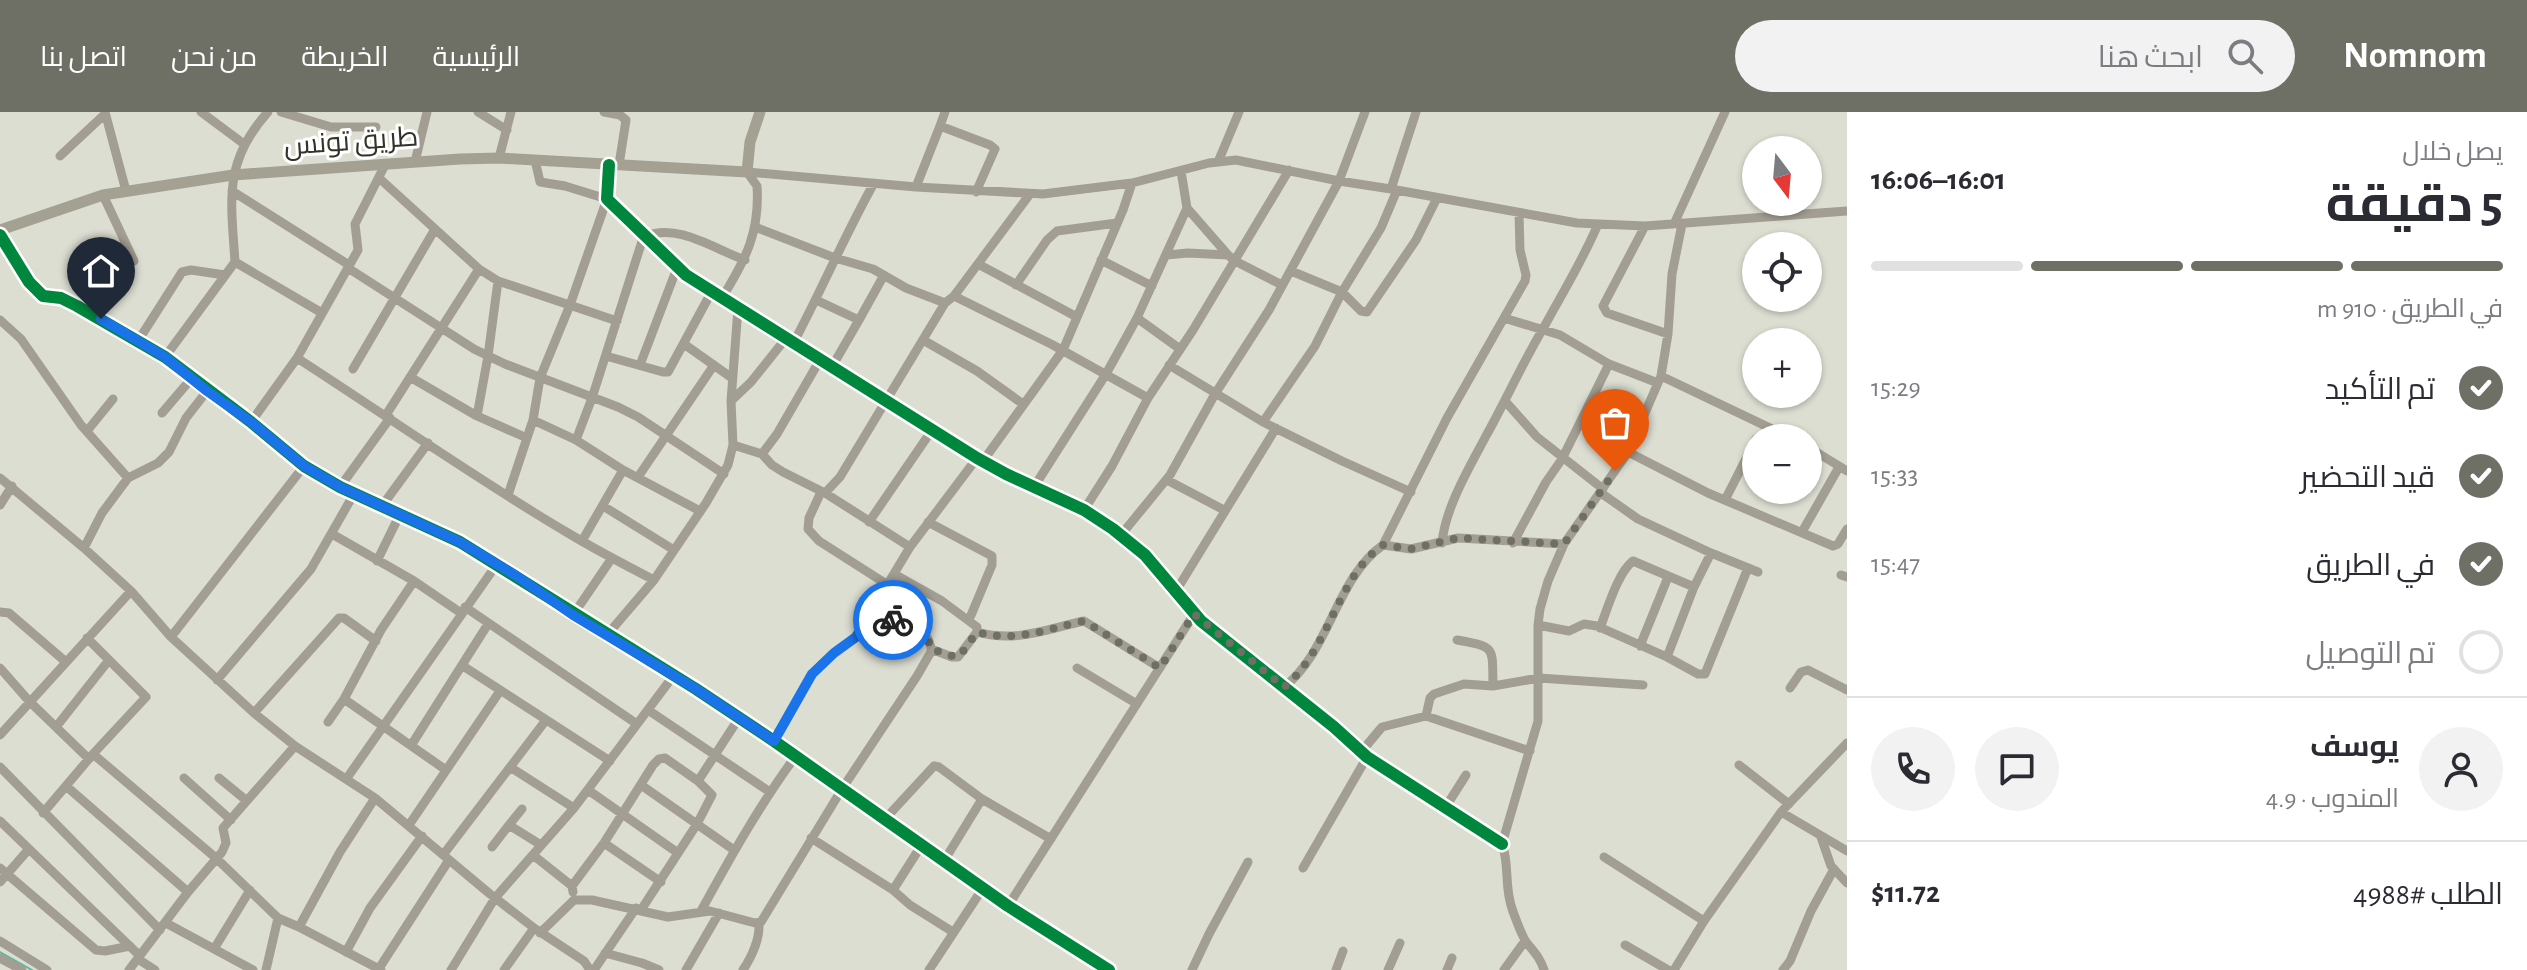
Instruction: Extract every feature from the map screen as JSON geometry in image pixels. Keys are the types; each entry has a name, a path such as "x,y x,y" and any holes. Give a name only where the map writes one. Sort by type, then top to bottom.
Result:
{"main road":[{"path":"747,172 750,142 760,112"},
{"name":"طريق تونس","path":"0,232 103,195 233,175 499,158 747,172"}],"street":[{"path":"201,112 244,144"},
{"path":"165,357 235,262 233,175 244,144 268,112"},
{"path":"281,112 331,127 376,127"},
{"path":"415,162 427,112"},
{"path":"478,112 507,130"},
{"path":"499,158 511,112"},
{"path":"508,495 533,420 540,378 570,305 607,199 626,120 621,114 604,112"},
{"path":"916,187 945,112"},
{"path":"1218,162 1239,112"},
{"path":"1121,535 1167,480 1215,394 1262,322 1339,181 1365,112"},
{"path":"1263,422 1308,359 1342,292 1381,228 1416,112"},
{"path":"1544,970 1538,954 1525,941 1510,904 1506,855 1502,844 1538,721 1540,609 1552,568 1564,544 1628,452 1660,379 1668,334 1678,224 1725,112"},
{"path":"60,156 105,113 126,191"},
{"path":"940,126 993,147 994,153 976,192"},
{"path":"535,160 540,182 607,199 677,268 722,298 980,460 1084,510 1121,535 1145,555 1194,614 1364,755 1502,844"},
{"path":"747,172 1030,194 1093,189 1218,162 1247,161 1339,181 1577,223 1645,226 1847,211"},
{"path":"251,422 297,358 348,267 359,245 355,224 385,165"},
{"path":"1084,510 1232,258 1289,170"},
{"path":"1034,487 1106,374 1167,255 1187,208 1181,171"},
{"path":"722,298 745,260 755,227 757,186 747,172"},
{"path":"379,178 479,269 498,281 617,321"},
{"path":"731,401 790,340 816,300 848,229 874,183"},
{"path":"774,741 812,674 856,637 928,522 980,460 1063,350 1132,183"},
{"path":"232,191 488,356 628,412 724,474"},
{"path":"888,585 819,541 808,529 809,518 823,492 840,477 945,303 954,296 1030,194"},
{"path":"103,195 134,261"},
{"path":"1291,271 1342,292 1361,311 1368,311 1416,240 1437,198"},
{"path":"1187,208 1232,258 1282,285"},
{"path":"1284,687 1305,667 1369,555 1383,545 1447,418 1522,289 1526,275 1520,250 1519,213"},
{"path":"1016,285 1047,240 1057,231 1117,223"},
{"path":"1442,543 1443,531 1457,497 1541,330 1575,275 1598,224"},
{"path":"1645,226 1603,306 1607,313 1668,334"},
{"path":"755,227 873,269 906,288 945,303"},
{"path":"353,369 435,229"},
{"path":"0,232 29,282 43,296 61,298 165,357 304,466 340,487 460,542 674,675 774,741 1008,906 1109,970"},
{"path":"645,236 673,232 745,260"},
{"path":"576,440 645,236"},
{"path":"1167,255 1188,253 1232,258"},
{"path":"1101,260 1152,286"},
{"path":"235,262 322,313"},
{"path":"978,264 1077,317"},
{"path":"640,365 677,268"},
{"path":"340,487 479,269"},
{"path":"138,341 182,272 191,270 225,275"},
{"path":"833,365 884,275"},
{"path":"477,416 498,281"},
{"path":"606,356 668,372 712,291"},
{"path":"954,296 1063,350 1148,398"},
{"path":"816,300 859,320"},
{"path":"607,635 654,580 724,474 732,455 731,401 738,308"},
{"path":"1137,318 1180,349"},
{"path":"1504,318 1560,335 1609,364 1660,379 1761,424"},
{"path":"0,320 21,339 87,431 128,478"},
{"path":"923,340 968,365 1023,404"},
{"path":"684,344 732,378"},
{"path":"297,358 469,472 582,541 654,580"},
{"path":"762,454 821,358"},
{"path":"1513,543 1562,459 1609,364"},
{"path":"638,477 714,365"},
{"path":"1169,365 1263,422 1411,492"},
{"path":"410,377 477,416 527,438"},
{"path":"162,413 191,379"},
{"path":"84,548 102,513 128,478 158,463 169,452 186,418 207,391"},
{"path":"87,431 113,399"},
{"path":"1505,401 1537,437 1638,519 1753,570 1705,674 1698,674 1600,628 1584,624 1569,631 1538,625"},
{"path":"533,420 576,440 623,470 700,511"},
{"path":"1176,591 1276,428"},
{"path":"869,522 932,430"},
{"path":"382,506 428,443"},
{"path":"733,445 762,454 783,472 823,492 910,547"},
{"path":"1628,452 1725,500 1833,546 1838,544 1847,530"},
{"path":"1802,532 1843,469 1822,456"},
{"path":"171,637 304,466"},
{"path":"1725,500 1742,466"},
{"path":"582,541 623,470"},
{"path":"0,478 131,591 171,637 254,713 295,746 375,798 495,898 537,931 568,949 589,969 661,882 712,795 665,758 659,759 572,886"},
{"path":"1167,480 1224,510"},
{"path":"0,505 12,486"},
{"path":"217,680 311,569 355,492"},
{"path":"603,506 674,550"},
{"path":"377,561 400,514"},
{"path":"928,522 992,556 992,565 969,620"},
{"path":"332,534 488,624 637,724"},
{"path":"1383,545 1411,549 1458,538 1564,544"},
{"path":"1667,657 1694,587 1711,553"},
{"path":"573,615 612,558"},
{"path":"1600,628 1630,562 1694,587"},
{"path":"347,778 497,564"},
{"path":"894,574 942,601 976,626 977,632 958,657 931,649"},
{"path":"1640,646 1668,577"},
{"path":"328,722 414,581"},
{"path":"0,735 131,591"},
{"path":"743,970 759,935 759,923 917,676 931,649 928,639 873,610"},
{"path":"0,612 9,613 66,662"},
{"path":"1008,906 1194,614"},
{"path":"254,713 339,618 344,618 376,641"},
{"path":"977,632 998,638 1027,635 1084,621 1160,668"},
{"path":"412,744 488,624"},
{"path":"43,813 146,697 87,638"},
{"path":"1457,640 1489,648 1493,686"},
{"path":"56,727 109,660"},
{"path":"463,666 610,761"},
{"path":"0,668 56,727 216,858 278,918 379,970 446,858 546,720"},
{"path":"1077,668 1137,704"},
{"path":"1790,688 1801,672 1808,670 1847,690"},
{"path":"451,970 495,898 574,808 674,675"},
{"path":"1426,716 1434,694 1464,684 1493,686 1539,678 1643,685"},
{"path":"409,825 500,691"},
{"path":"344,699 446,770"},
{"path":"648,710 770,792"},
{"path":"1303,868 1382,727 1426,716 1530,751"},
{"path":"698,781 739,718"},
{"path":"1674,970 1704,921 1781,812 1847,743"},
{"path":"129,970 225,847 223,830 295,746"},
{"path":"701,911 734,850 795,757"},
{"path":"1739,765 1789,804"},
{"path":"885,819 934,766 982,799 1051,839"},
{"path":"0,767 43,813 163,927 253,970"},
{"path":"510,767 574,808"},
{"path":"1445,808 1466,775"},
{"path":"184,778 231,820"},
{"path":"219,778 247,801"},
{"path":"641,785 734,850"},
{"path":"66,786 188,892"},
{"path":"588,790 678,853"},
{"path":"299,927 340,852 375,798"},
{"path":"944,861 982,799"},
{"path":"492,847 522,809"},
{"path":"1781,812 1847,851"},
{"path":"0,821 139,958 155,970"},
{"path":"509,825 541,845"},
{"path":"346,952 370,908 422,836"},
{"path":"1821,837 1834,869 1847,883"},
{"path":"811,838 953,932"},
{"path":"604,843 661,882"},
{"path":"893,890 921,846"},
{"path":"29,849 2,875 96,950 130,946"},
{"path":"533,855 572,886 574,900"},
{"path":"1604,857 1704,921"},
{"path":"1192,970 1248,862"},
{"path":"1783,970 1834,869"},
{"path":"929,970 983,888"},
{"path":"214,949 250,890"},
{"path":"504,970 537,931 574,900 592,900 658,916 701,911 759,923"},
{"path":"686,970 719,913"},
{"path":"266,970 278,918"},
{"path":"0,941 47,970"},
{"path":"1504,970 1525,941"},
{"path":"1388,970 1400,943"},
{"path":"1625,945 1668,970"},
{"path":"1336,970 1343,951"},
{"path":"605,953 659,970"},
{"path":"0,958 22,970"},
{"path":"1447,970 1452,958"}],"waterway":[{"path":"0,952 32,970"}],"cycle path":[{"path":"609,165 607,199 686,275 977,458 1084,510 1113,529 1145,555 1201,621 1367,757 1502,844"},
{"path":"0,235 29,282 43,296 61,298 165,357 304,466 340,487 460,542 696,689 1008,906 1109,970"}],"way so far":[{"path":"893,620 928,639 931,649 952,657 961,654 977,632 998,638 1027,635 1084,621 1160,668 1194,614 1284,687 1305,667 1369,555 1383,545 1411,549 1458,538 1564,544 1615,471"}],"route":[{"path":"101,319 165,357 304,466 340,487 460,542 774,741 812,674 856,637 873,610 893,620"}]}
